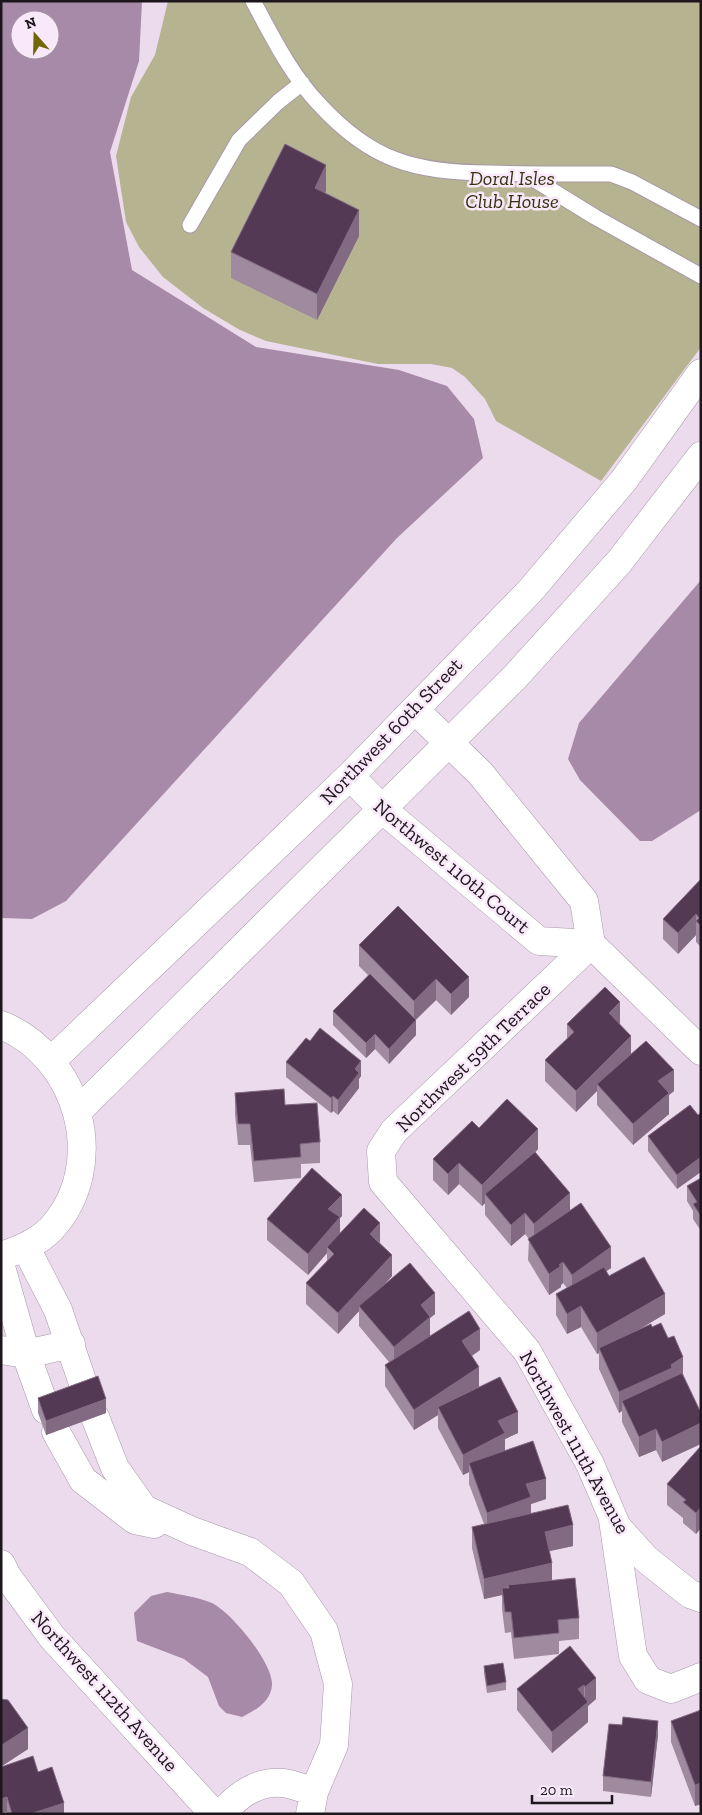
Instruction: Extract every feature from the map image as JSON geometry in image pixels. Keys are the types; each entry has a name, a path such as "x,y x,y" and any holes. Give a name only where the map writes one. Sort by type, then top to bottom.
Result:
{"street":[{"name":"Northwest 60th Street","path":"52,1061 350,776 415,710 469,651 530,591 591,520 701,373"},
{"path":"78,1111 515,677 619,562 701,456"},
{"path":"415,710 480,773 584,901 591,944 701,1051"},
{"name":"Northwest 110th Court","path":"350,776 382,809 539,941 591,944"},
{"name":"Northwest 59th Terrace","path":"383,1182 381,1151 394,1131 591,944"},
{"path":"1,1025 36,1046 52,1061 69,1090 78,1111 82,1143 81,1168 71,1198 51,1229 14,1252 58,1310 91,1406 115,1468 144,1509 192,1531 250,1552 291,1584 324,1631 338,1684 334,1745 312,1803 283,1783 258,1785 236,1797 221,1814"},
{"name":"Northwest 111th Avenue","path":"383,1182 527,1351 590,1464 617,1526 646,1559 690,1594 701,1598"},
{"path":"1,1268 14,1352 83,1480 135,1520 192,1531"},
{"path":"14,1352 71,1344"},
{"path":"612,1514 633,1656 648,1680 671,1689 701,1677"},
{"name":"Northwest 112th Avenue","path":"1,1564 7,1576 52,1637 214,1814"}],"lane":[{"path":"253,1 302,83 334,119 368,147 387,157 432,170 527,175 611,174 632,182 701,219"},
{"path":"190,225 239,140 302,83"},
{"path":"527,175 595,217 701,276"}],"green space":[{"name":"Doral Isles Club House","path":"168,1 701,1 701,347 601,481 496,421 485,399 465,377 452,368 431,364 378,364 266,341 240,330 203,308 163,277 139,247 126,222 116,156 131,97 155,55"}],"shaded area":[{"path":"1,1 142,1 139,61 110,152 132,270 256,347 399,370 447,386 474,419 483,458 397,538 66,901 32,919 1,918"},
{"path":"701,580 701,810 652,841 640,841 580,780 568,759 579,723"},
{"path":"167,1592 196,1598 212,1603 220,1608 240,1628 259,1652 271,1676 272,1685 269,1696 252,1712 242,1717 226,1713 219,1706 208,1677 184,1659 137,1641 134,1613 151,1596"}],"building":[{"path":"285,144 326,165 315,188 359,210 317,294 231,252"},
{"path":"701,879 701,926 696,921 699,918 696,914 678,933 663,919"},
{"path":"398,906 469,977 451,994 436,979 414,1001 359,945"},
{"path":"370,974 416,1020 389,1049 375,1034 366,1043 333,1011"},
{"path":"605,987 620,1002 609,1013 631,1036 576,1091 545,1060 574,1032 567,1024"},
{"path":"320,1028 361,1061 355,1069 359,1073 338,1100 333,1096 331,1098 286,1062 306,1038 310,1041"},
{"path":"646,1041 674,1070 658,1081 669,1093 633,1124 597,1084"},
{"path":"284,1089 285,1105 317,1103 320,1142 300,1144 301,1157 254,1161 250,1124 238,1124 235,1093"},
{"path":"507,1099 538,1129 482,1185 459,1163 448,1174 433,1159 472,1121 479,1128"},
{"path":"690,1105 698,1115 701,1113 701,1157 677,1175 648,1136"},
{"path":"535,1152 570,1193 534,1224 525,1213 511,1225 485,1194"},
{"path":"312,1168 342,1195 328,1209 340,1217 308,1254 267,1219"},
{"path":"701,1178 701,1216 693,1204 697,1202 687,1186"},
{"path":"581,1203 611,1247 572,1275 563,1262 559,1265 561,1266 549,1274 528,1239"},
{"path":"364,1208 380,1223 370,1234 392,1255 338,1313 306,1283 334,1254 327,1247"},
{"path":"644,1257 665,1294 597,1333 581,1306 567,1314 556,1294 604,1267 609,1276"},
{"path":"410,1263 435,1293 421,1305 430,1317 394,1347 359,1306"},
{"path":"469,1311 480,1329 462,1341 479,1367 414,1410 385,1365"},
{"path":"661,1323 668,1338 674,1336 683,1357 671,1365 672,1368 619,1392 599,1348 651,1324 652,1327"},
{"path":"682,1373 701,1413 701,1423 662,1442 656,1429 639,1437 622,1401"},
{"path":"98,1376 106,1399 46,1421 38,1398"},
{"path":"500,1377 518,1412 498,1421 505,1433 463,1455 438,1407"},
{"path":"533,1441 546,1479 526,1484 531,1497 487,1513 469,1463"},
{"path":"701,1446 701,1507 696,1513 683,1502 686,1500 667,1484"},
{"path":"568,1505 573,1525 545,1532 552,1563 484,1579 472,1527"},
{"path":"575,1578 579,1618 558,1620 559,1633 514,1638 511,1612 505,1612 502,1588 509,1588 508,1585"},
{"path":"570,1646 596,1678 585,1687 584,1685 578,1689 588,1702 552,1732 517,1689"},
{"path":"503,1663 506,1682 487,1686 484,1666"},
{"path":"1,1699 8,1700 28,1728 2,1745 1,1743"},
{"path":"701,1710 701,1783 695,1785 671,1721"},
{"path":"623,1717 658,1721 651,1782 603,1776 609,1724 622,1725"},
{"path":"33,1756 38,1772 52,1767 64,1803 30,1814 12,1814 7,1797 1,1799 1,1767"}]}
